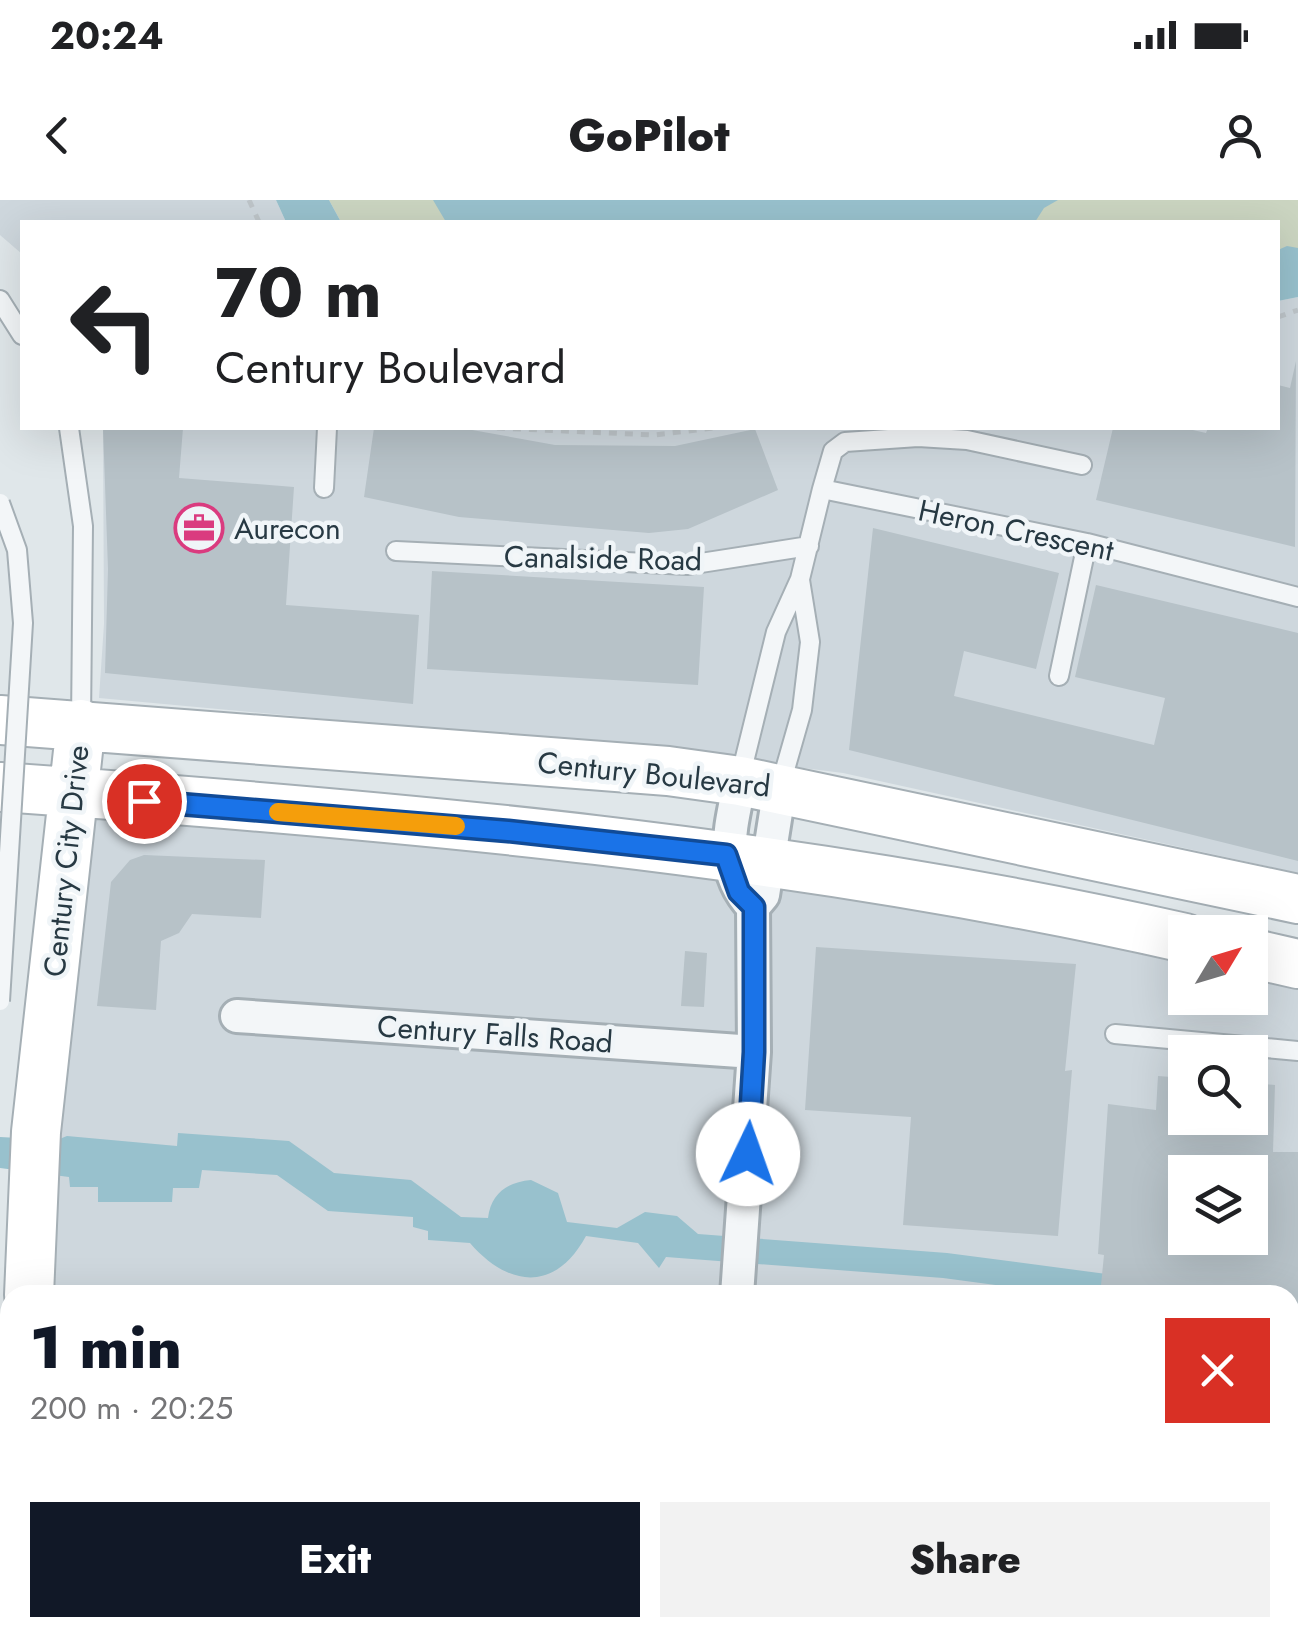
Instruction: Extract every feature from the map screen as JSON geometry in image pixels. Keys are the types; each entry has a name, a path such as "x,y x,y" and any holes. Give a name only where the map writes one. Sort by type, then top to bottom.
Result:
{"main road":[{"name":"Century Boulevard","path":"0,720 760,784 1298,899"},
{"name":"Century City Drive","path":"29,1285 36,1132 81,724"},
{"path":"0,787 747,858 1168,935"},
{"path":"1268,957 1298,964"}],"street":[{"path":"738,1285 754,1052 754,907 764,895 747,858 760,784"},
{"name":"Century Falls Road","path":"237,1016 754,1052"}],"lane":[{"name":"Century City Drive","path":"69,430 83,526 81,724"},
{"path":"324,488 327,430"},
{"path":"760,784 776,632 800,580 832,451 844,442 936,437 1082,464"},
{"name":"Heron Crescent","path":"822,489 1086,544 1298,597"},
{"path":"0,502 17,550 24,624 0,1000"},
{"path":"1058,676 1086,544"},
{"name":"Canalside Road","path":"396,550 688,565 808,546"},
{"path":"760,784 802,710 810,642 800,580"},
{"path":"1115,1034 1298,1051"}],"path":[{"path":"543,430 654,435 696,430"}],"shaded area":[{"path":"0,200 276,200 285,220 20,220 20,252 0,235"},
{"path":"1298,297 1298,873 843,773 671,751 99,698 104,624 103,430 1280,430 1280,301"},
{"path":"91,818 654,858 1168,949 1168,1015 1268,1015 1268,970 1298,976 1298,1285 49,1285 55,1172"}],"green space":[{"path":"329,200 1298,200 1298,248 1280,250 1280,220 340,220"}],"water":[{"path":"276,200 329,200 340,220 285,220"},
{"path":"433,200 1058,200 1044,208 1036,220 445,220"},
{"path":"1298,248 1298,297 1280,301 1280,249"},
{"path":"178,1133 289,1141 334,1173 411,1180 461,1217 488,1218 502,1191 531,1180 558,1193 567,1222 617,1228 645,1212 677,1216 698,1234 947,1253 1190,1285 996,1285 666,1257 659,1268 638,1243 586,1236 560,1267 531,1277 500,1268 470,1243 428,1240 428,1231 413,1227 413,1217 328,1211 277,1175 202,1170 199,1188 173,1188 172,1202 98,1202 98,1187 70,1187 69,1177 0,1168 0,1137 57,1140 67,1136 177,1146"}],"building":[{"path":"1296,361 1295,547 1096,500 1113,430 1280,430 1280,386 1290,388"},
{"name":"Aurecon","path":"103,430 183,430 179,478 294,487 286,605 419,615 413,704 105,673 108,569"},
{"path":"374,430 472,430 555,445 675,446 755,430 778,490 688,529 649,533 459,517 364,497"},
{"path":"873,528 1059,573 1036,669 964,651 954,696 1154,745 1165,698 1075,677 1096,585 1298,633 1298,861 849,750"},
{"path":"432,571 704,587 698,685 427,669"},
{"path":"144,855 265,860 261,918 192,914 179,933 161,941 156,1010 97,1006 111,882 130,860"},
{"path":"816,947 1076,964 1065,1071 1072,1070 1058,1236 903,1225 911,1117 805,1110"},
{"path":"685,951 707,953 704,1007 681,1006"},
{"path":"1158,1076 1168,1077 1168,1135 1268,1135 1268,1084 1275,1085 1273,1152 1298,1152 1298,1285 1101,1285 1104,1255 1098,1254 1108,1104 1156,1110"}],"slow traffic":[{"path":"278,812 456,826"}],"place":[{"name":"Aurecon","path":"199,528"}],"route":[{"path":"144,801 508,831 726,855 739,892 754,907 754,1052 748,1154"}]}
